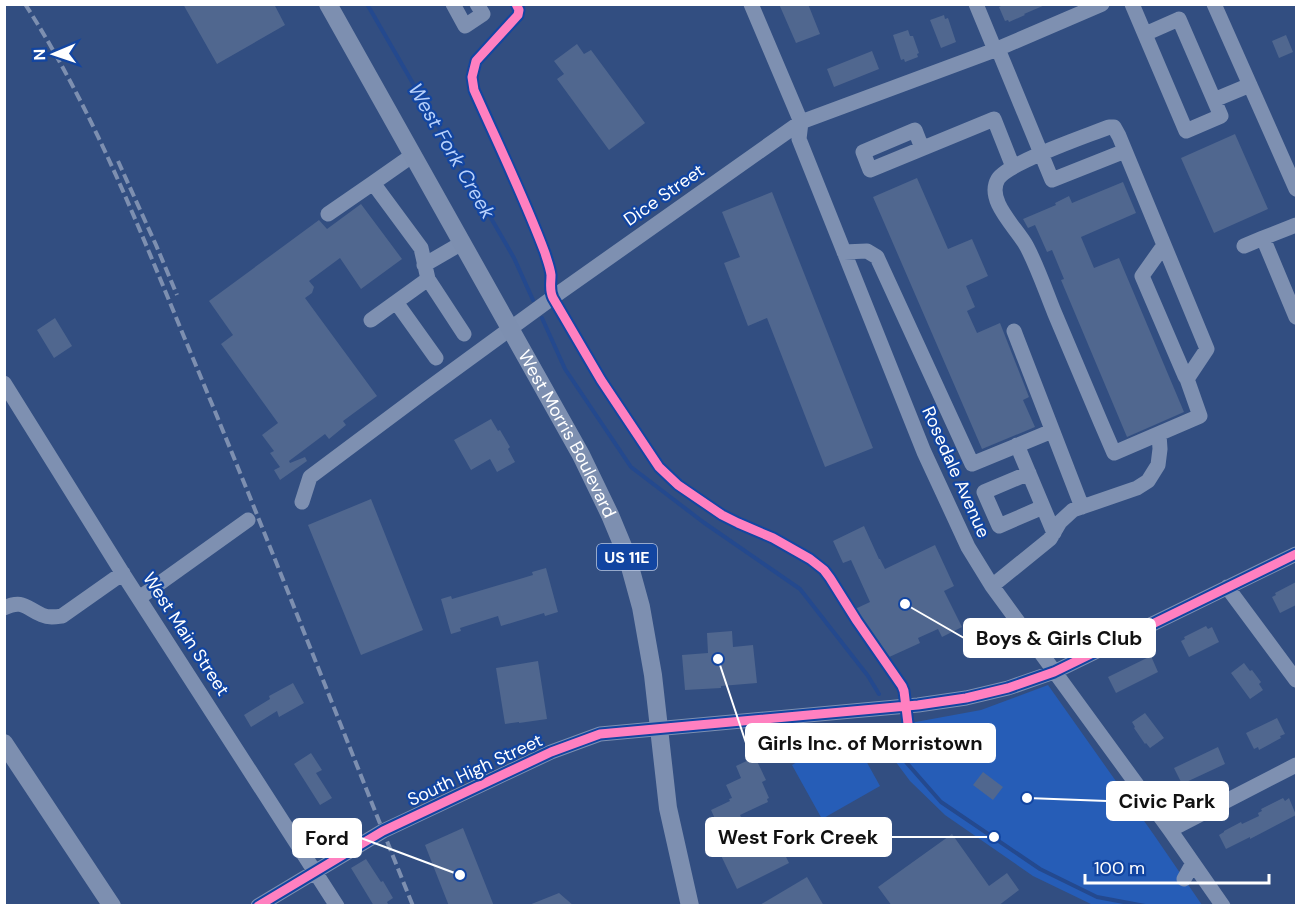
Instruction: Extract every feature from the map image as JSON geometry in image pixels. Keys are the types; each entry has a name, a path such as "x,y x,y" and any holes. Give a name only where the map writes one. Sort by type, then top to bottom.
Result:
{"main road":[{"name":"West Morris Boulevard","path":"328,4 581,455 627,556 648,643 668,808 690,906"},
{"path":"4,743 112,906"}],"street":[{"path":"453,4 465,26 483,14 477,4"},
{"name":"Rosedale Avenue","path":"751,4 801,122 799,139 844,252 924,452 968,547 992,586 1223,906"},
{"path":"976,4 1052,180 1125,151"},
{"name":"Dice Street","path":"302,502 310,477 559,293 801,122 996,50 1102,4"},
{"path":"1132,4 1186,131 1221,116 1179,19 1145,34"},
{"path":"1214,4 1296,189"},
{"path":"1214,100 1250,85"},
{"path":"922,148 994,119 1013,167"},
{"path":"1164,245 1142,276 1200,416 1114,453 1026,246 996,200 997,180 1005,172 1024,161 1114,127 1125,151 1164,245 1207,349 1187,380"},
{"path":"328,214 413,155"},
{"path":"374,183 421,248 426,272 464,334"},
{"path":"1244,246 1296,225"},
{"path":"1263,238 1296,317"},
{"path":"371,320 396,302 426,272 462,243"},
{"path":"844,252 867,251 877,257 972,464 1052,431"},
{"path":"396,302 436,358"},
{"path":"1014,331 1082,507"},
{"name":"West Main Street","path":"4,383 337,906"},
{"path":"992,586 1050,539 1060,522 1073,510 1137,488 1148,481 1158,465 1159,434"},
{"path":"1017,445 1054,533"},
{"path":"1029,473 984,492 999,526 1043,507"},
{"path":"139,598 248,520"},
{"name":"South High Street","path":"258,906 383,831 551,752 600,734 918,705 966,698 1008,688 1054,672 1296,554"},
{"path":"4,608 11,605 26,605 44,616 62,615 123,573"},
{"path":"1227,587 1296,680"},
{"path":"1170,830 1296,765"},
{"path":"1184,879 1193,862"}],"shaded area":[{"path":"1048,685 1202,905 1093,905 1033,876 945,815 910,781 872,730 981,710"},
{"path":"850,732 880,786 822,819 792,765"}],"building":[{"path":"183,4 274,4 285,25 217,64"},
{"path":"779,4 808,4 820,34 796,43"},
{"path":"1005,4 1045,5 1009,22 1005,21 999,7"},
{"path":"944,15 945,19 948,18 956,42 941,48 930,20"},
{"path":"908,30 910,36 913,36 919,53 918,57 905,62 904,59 901,60 893,35"},
{"path":"1286,35 1293,52 1279,58 1272,41"},
{"path":"577,44 584,54 591,50 645,123 609,150 557,79 564,74 554,61"},
{"path":"872,51 879,69 834,87 827,69"},
{"path":"1235,134 1268,209 1214,233 1181,158"},
{"path":"917,178 948,249 972,239 988,276 966,286 975,307 967,311 977,333 1000,323 1029,397 1023,400 1035,427 982,449 873,197"},
{"path":"1123,182 1136,213 1081,237 1094,268 1119,258 1184,412 1127,437 1061,280 1064,279 1052,250 1047,252 1035,225 1028,228 1023,219 1056,205 1055,203 1069,196 1072,203"},
{"path":"772,192 873,448 825,467 767,318 748,326 724,263 740,257 722,212"},
{"path":"361,204 402,259 361,289 340,258 309,281 314,287 312,293 305,298 377,396 343,421 346,425 329,439 325,434 289,461 290,463 305,457 307,461 280,480 274,470 280,467 270,453 274,451 262,435 278,423 221,344 233,335 209,301 319,220 327,229"},
{"path":"55,318 72,346 54,358 37,330"},
{"path":"491,419 510,447 508,449 515,462 497,472 490,459 471,470 454,440"},
{"path":"371,499 423,630 361,655 308,525"},
{"path":"864,526 885,569 935,545 954,586 944,591 962,627 942,637 938,629 918,638 920,643 887,658 869,628 865,629 855,609 870,602 851,560 843,563 833,541"},
{"path":"546,568 558,612 545,616 544,613 501,626 498,616 460,628 461,631 451,634 441,599 451,596 452,599 533,575 532,572"},
{"path":"1296,582 1296,605 1280,613 1272,597 1276,595 1275,593"},
{"path":"1206,626 1208,629 1212,627 1219,642 1189,657 1181,641 1185,639 1184,637"},
{"path":"732,631 733,647 753,645 757,683 685,690 682,655 708,653 707,633"},
{"path":"1151,656 1158,672 1116,693 1108,677"},
{"path":"538,661 547,719 505,724 496,668"},
{"path":"1244,663 1261,682 1259,684 1263,690 1250,699 1231,673"},
{"path":"293,683 304,703 279,717 277,711 251,727 244,715 270,699 269,696"},
{"path":"1145,713 1164,738 1150,748 1145,744 1132,722"},
{"path":"1277,718 1285,734 1259,750 1258,747 1254,749 1246,733"},
{"path":"1218,747 1225,764 1182,784 1174,768"},
{"path":"311,753 322,770 316,773 332,798 320,805 294,764"},
{"path":"755,757 766,780 762,782 769,798 768,802 740,815 749,832 769,822 789,863 737,889 716,845 725,841 711,810 732,798 726,785 741,778 736,766"},
{"path":"983,772 1003,787 993,800 973,785"},
{"path":"1283,798 1285,801 1289,798 1296,815 1226,849 1219,835 1241,822 1242,824 1259,816 1261,809"},
{"path":"463,828 494,906 449,906 425,845"},
{"path":"952,834 989,886 1007,873 1019,890 998,906 892,906 878,887"},
{"path":"366,859 393,898 387,902 389,906 374,906 351,868"},
{"path":"807,877 824,906 758,906"},
{"path":"559,893 574,906 529,906 529,905"}],"waterway":[{"name":"West Fork Creek","path":"367,4 514,258 533,300"},
{"name":"West Fork Creek","path":"542,318 565,369 631,467 703,522 800,589 868,676 879,694"},
{"name":"West Fork Creek","path":"884,728 891,745 941,802 1040,869 1097,897 1145,906"}],"railway":[{"path":"25,4 51,46 96,132 136,221 248,493 413,906"},
{"path":"118,161 177,295"}],"cycle path":[{"path":"516,4 519,10 518,15 476,61 472,77 474,90 520,191 545,253 551,272 553,298 601,380 659,467 678,485 722,515 773,538 810,559 824,570 902,686 909,732"},
{"path":"258,906 383,831 551,752 600,734 918,705 966,698 1008,688 1054,672 1296,554"}],"place":[{"name":"Boys & Girls Club","path":"905,604"},
{"name":"Girls Inc. of Morristown","path":"718,659"},
{"name":"Civic Park","path":"1027,798"},
{"name":"West Fork Creek","path":"994,837"},
{"name":"Ford","path":"460,875"}]}
